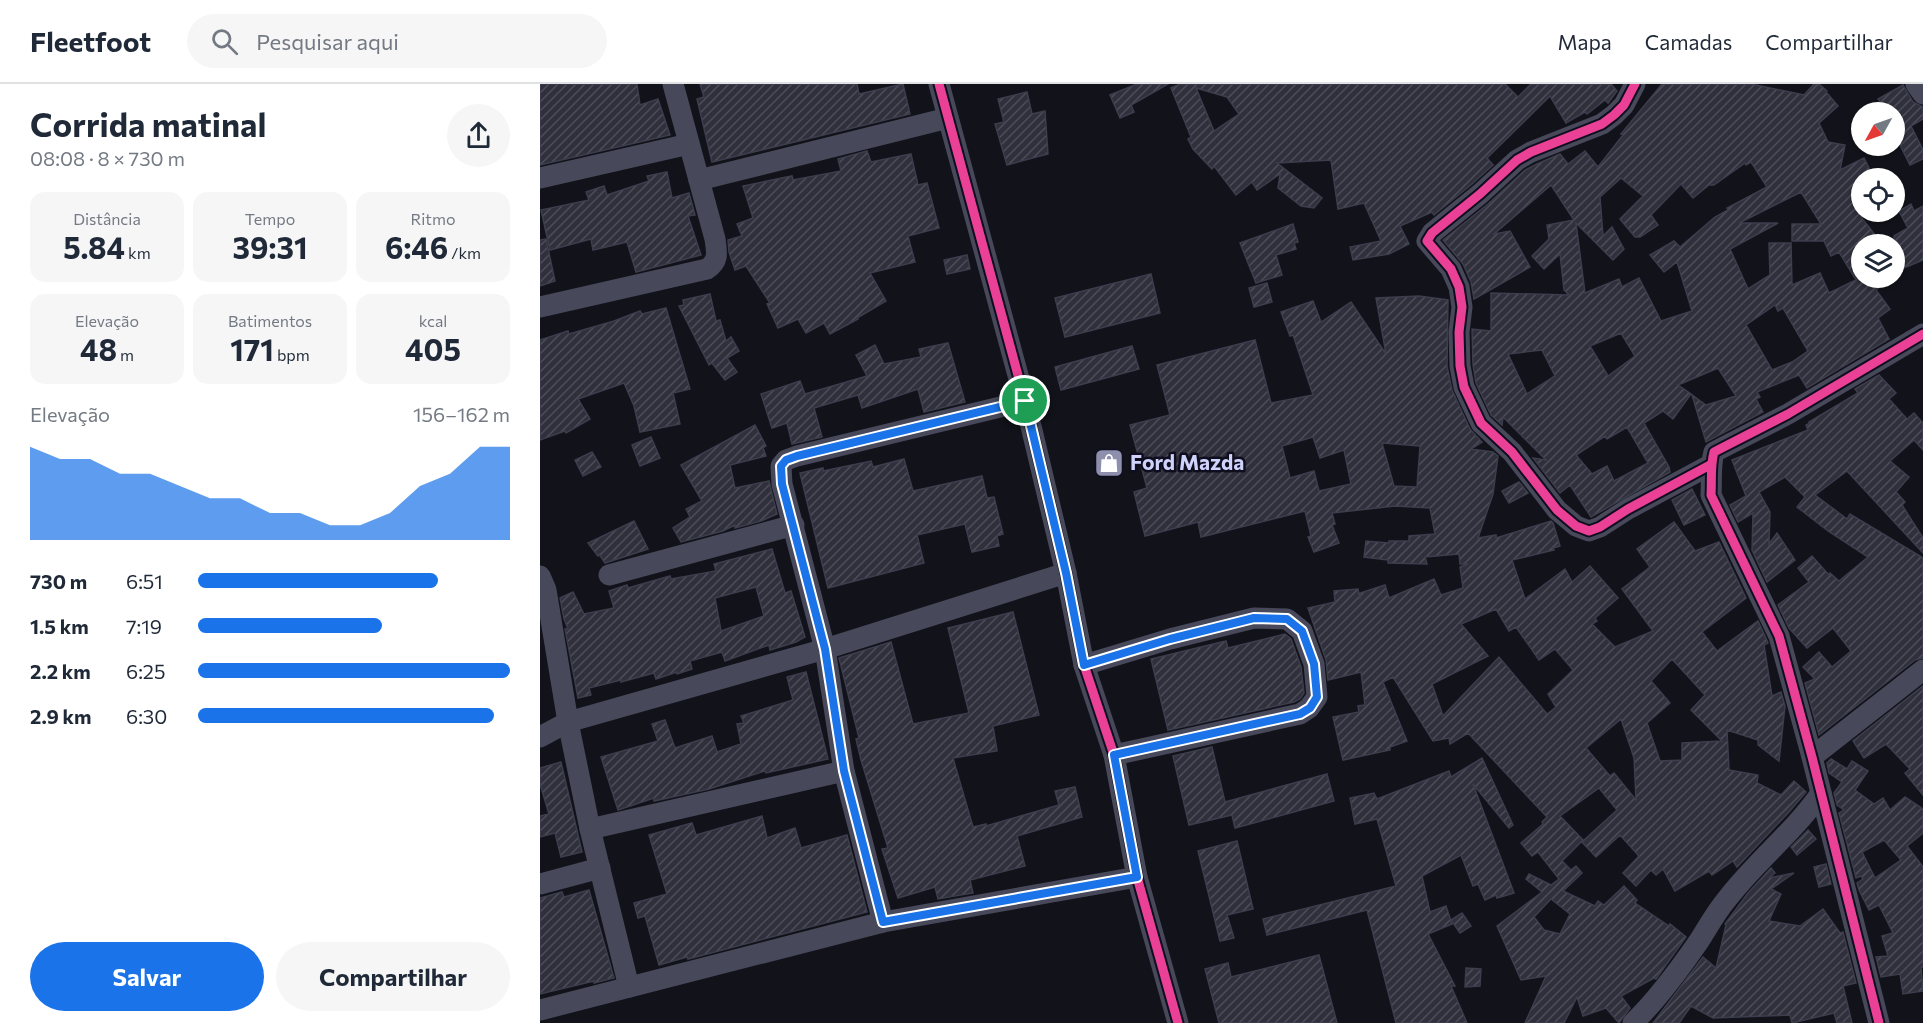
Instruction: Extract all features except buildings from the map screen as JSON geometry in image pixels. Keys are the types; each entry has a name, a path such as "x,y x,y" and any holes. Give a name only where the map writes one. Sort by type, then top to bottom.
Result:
{"street":[{"path":"540,308 707,269 714,265 717,258 715,239 673,84"},
{"path":"939,84 1025,401 1066,573 1084,665 1114,755 1137,877 1178,1023"},
{"path":"1635,84 1624,105 1614,115 1602,124 1531,152 1517,160 1432,233 1427,241 1451,269 1459,288 1462,307 1459,332 1460,366 1464,387 1481,423 1512,452 1557,510 1576,526 1589,531 1600,527 1628,509 1710,465"},
{"path":"1916,84 1923,94"},
{"path":"699,180 948,118"},
{"path":"540,178 689,144"},
{"path":"1879,1023 1779,636 1711,495 1710,465 1713,452 1788,414 1923,334"},
{"path":"883,922 844,771 825,649 781,478 781,466 786,460 809,453 1025,401"},
{"path":"609,575 794,525"},
{"path":"540,737 568,722 825,649 1066,573"},
{"path":"540,576 546,590 568,722 590,829 629,987"},
{"path":"1084,665 1170,639 1254,618 1287,619 1302,631 1314,664 1317,697 1310,708 1300,714 1114,755"},
{"path":"1812,757 1923,670"},
{"path":"590,829 844,771"},
{"path":"1632,1023 1648,1009 1749,871 1790,832 1821,793"},
{"path":"540,884 600,868"},
{"path":"540,1010 883,922 1137,877"}],"cycle path":[{"path":"939,84 1025,401 1066,573 1084,665 1114,755 1137,877 1178,1023"},
{"path":"1635,84 1624,105 1614,115 1602,124 1531,152 1517,160 1432,233 1427,241 1451,269 1459,287 1462,307 1459,332 1460,366 1464,387 1481,423 1512,452 1557,510 1576,526 1589,531 1600,527 1628,509 1710,465"},
{"path":"1879,1023 1779,636 1711,495 1712,468 1714,452 1788,414 1923,334"}],"place":[{"name":"Ford Mazda","path":"1109,463"}],"route":[{"path":"1025,401 1066,573 1084,665 1170,639 1254,618 1287,619 1302,631 1314,664 1317,697 1310,708 1286,718 1114,755 1137,877 883,922 844,771 825,649 782,484 781,466 786,460 797,456 1025,401"}]}
